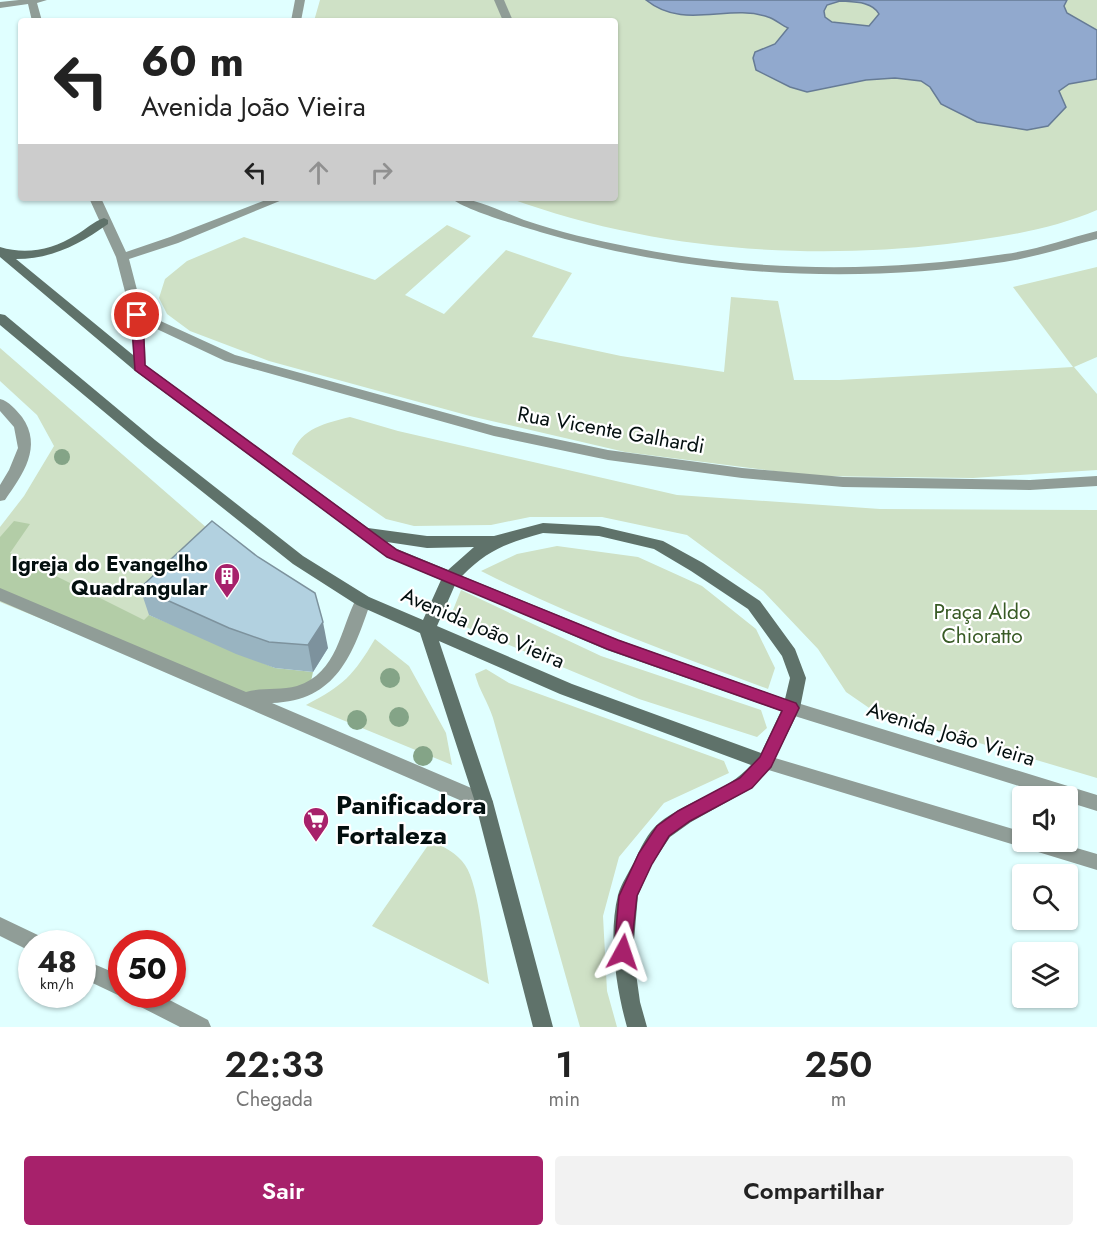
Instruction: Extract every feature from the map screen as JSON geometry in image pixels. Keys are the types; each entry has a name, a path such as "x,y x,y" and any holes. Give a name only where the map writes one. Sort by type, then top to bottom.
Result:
{"main road":[{"path":"2,253 38,254 66,247 104,222"},
{"name":"Avenida João Vieira","path":"2,253 139,367 392,553 450,578 613,645 791,708 798,678 789,654 754,605 697,567 657,545 599,531 543,528 499,540 470,558 450,578"},
{"name":"Avenida João Vieira","path":"0,318 150,443 298,560 363,601 566,689 765,762"},
{"path":"362,531 427,542 499,540"},
{"path":"450,578 427,628 484,802 543,1027"},
{"path":"637,1027 630,1002 623,952 628,896 641,868 663,831 684,816 746,783 765,762 791,708"}],"street":[{"path":"0,5 35,0 37,18"},
{"path":"297,18 300,0"},
{"path":"499,0 507,18"},
{"path":"96,201 122,257 137,315 139,367"},
{"path":"122,257 174,240 273,201"},
{"path":"465,201 555,233 657,256 791,270 903,270 1007,257 1097,235"},
{"name":"Rua Vicente Galhardi","path":"137,315 230,358 494,431 608,455 742,473 843,482 1030,484 1097,481"},
{"path":"0,403 15,414 24,431 26,447 20,467 0,496"},
{"path":"0,594 484,802"},
{"path":"234,693 252,697 289,695 306,691 332,672 347,650 363,601"},
{"name":"Avenida João Vieira","path":"791,708 1097,803"},
{"name":"Avenida João Vieira","path":"765,762 1012,837"},
{"path":"1064,852 1097,862"},
{"path":"0,926 18,935"},
{"path":"164,1008 201,1027"}],"green space":[{"path":"320,0 1097,0 1097,210 1061,223 1023,232 947,244 892,249 780,250 670,239 615,229 518,201 618,201 618,18 315,18"},
{"path":"447,225 471,236 405,295 444,314 506,250 572,273 532,337 621,356 724,372 731,297 778,301 794,380 839,380 1073,367 1013,287 1097,267 1097,357 1074,367 1097,394 1097,470 973,478 812,476 625,452 470,416 269,361 190,331 167,314 159,298 165,279 187,261 244,237 375,280"},
{"path":"0,348 215,535 219,548 115,649 0,602 0,527 24,496 54,446 37,415 0,381"},
{"name":"Praça Aldo Chioratto","path":"350,417 398,431 677,495 880,509 1097,510 1097,778 875,712 846,692 818,649 763,591 687,535 602,517 530,517 491,525 414,526 386,519 292,454 301,438 308,432 323,424"},
{"path":"14,521 30,524 10,553 144,620 149,615 275,668 313,672 310,686 242,698 0,594 0,537"},
{"path":"557,546 638,557 702,586 756,629 775,668 768,689 587,619 481,571 517,554"},
{"path":"461,590 601,656 761,710 767,728 757,737 639,699 449,620"},
{"path":"375,639 409,666 446,733 452,765 306,705 339,685 354,671"},
{"path":"486,669 509,683 724,761 729,773 664,803 619,857 603,916 607,991 617,1027 580,1027 493,718 475,674"},
{"path":"431,841 458,857 470,875 478,904 489,984 372,926"}],"water":[{"path":"646,0 1067,0 1064,6 1067,13 1097,30 1097,79 1069,84 1059,91 1066,107 1048,126 1027,130 977,122 941,104 930,87 921,81 895,78 866,80 807,92 790,87 756,70 753,58 755,52 775,44 788,28 771,18 753,14 691,15 675,14","holes":["840,1 867,4 879,14 869,26 832,22 825,17 824,11 827,5"]}],"building":[{"name":"Igreja do Evangelho Quadrangular","path":"212,521 258,557 315,593 323,622 308,645 269,642 229,628 140,588"}],"place":[{"name":"Igreja do Evangelho Quadrangular","path":"227,599"},
{"name":"Panificadora Fortaleza","path":"316,843"}],"route":[{"path":"137,315 139,367 392,553 613,645 791,708 765,762 746,783 684,816 663,831 645,858 628,896 623,952"}]}
